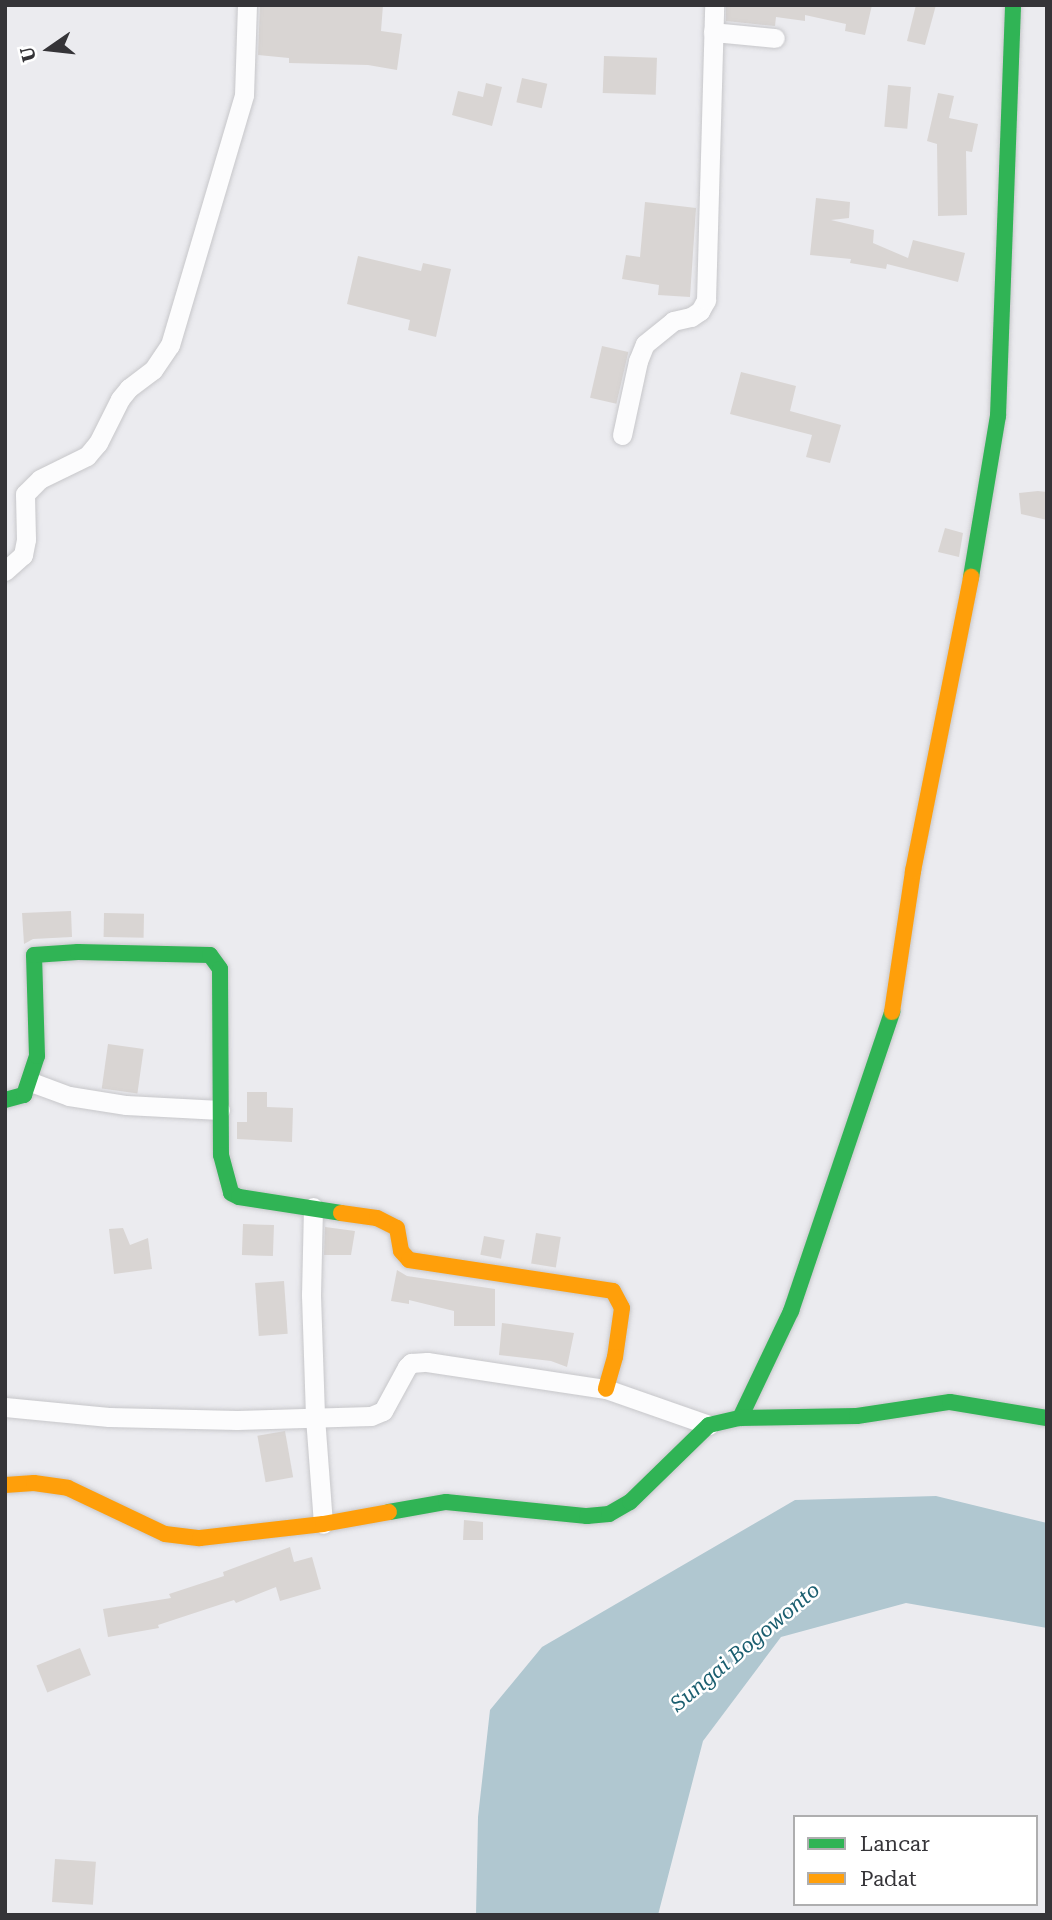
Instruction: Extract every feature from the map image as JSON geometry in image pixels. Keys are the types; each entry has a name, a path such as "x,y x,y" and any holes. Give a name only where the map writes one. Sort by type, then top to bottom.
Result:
{"street":[{"path":"5,571 23,555 26,539 25,494 40,479 87,456 98,443 120,399 129,388 153,370 170,345 244,95 247,5"},
{"path":"622,435 638,361 645,344 673,321 691,317 700,311 706,300 714,5"},
{"path":"740,1418 791,1311 895,1002 913,871 960,646 998,416 1013,5"},
{"path":"713,32 775,38"},
{"path":"5,1100 24,1095 31,1082 37,1056 34,955 78,952 129,956 201,953 210,955 220,969 220,1110 223,1170 232,1193 267,1202 377,1218 392,1224 400,1233 401,1251 409,1260 613,1291 622,1308 606,1389"},
{"path":"31,1082 69,1096 125,1105 220,1110"},
{"path":"313,1207 311,1295 314,1417 323,1524"},
{"path":"5,1407 109,1418 378,1414 383,1411 407,1367 417,1362 606,1389 709,1425"},
{"path":"5,1485 34,1483 68,1488 99,1500 133,1521 165,1534 200,1538 323,1524 446,1502 587,1516 610,1514 630,1502 709,1425 740,1418 857,1416 950,1402 1047,1418"}],"water":[{"name":"Sungai Bogowonto","path":"936,1496 1047,1523 1047,1628 906,1603 781,1637 703,1741 658,1915 476,1915 478,1817 490,1710 542,1647 795,1500"}],"building":[{"path":"260,5 383,5 381,31 402,34 397,70 368,65 289,63 289,58 258,55"},
{"path":"726,5 872,5 865,35 845,31 846,24 805,15 805,21 776,17 775,26 726,21"},
{"path":"916,5 936,5 925,45 907,41"},
{"path":"604,56 657,58 656,95 603,93"},
{"path":"522,78 547,84 542,108 516,102"},
{"path":"486,83 502,87 492,126 452,115 458,91 483,97"},
{"path":"888,85 911,87 907,129 884,127"},
{"path":"938,93 954,96 949,118 978,124 972,152 966,151 967,215 938,216 937,144 927,141"},
{"path":"816,198 850,202 849,218 831,220 874,230 873,243 908,258 913,240 965,253 958,282 887,264 886,269 850,263 851,259 810,255"},
{"path":"645,202 696,208 690,297 658,295 659,285 622,279 626,255 640,257"},
{"path":"358,256 421,271 423,263 451,269 436,337 408,330 410,320 347,304"},
{"path":"602,346 628,352 616,404 590,398"},
{"path":"741,372 796,386 790,411 841,425 830,463 806,457 812,435 730,414"},
{"path":"1047,492 1047,520 1021,514 1019,493"},
{"path":"945,528 963,533 959,557 938,552"},
{"path":"71,911 72,937 33,939 24,944 22,913"},
{"path":"104,913 144,914 144,938 104,937"},
{"path":"108,1044 144,1049 137,1094 102,1089"},
{"path":"247,1092 267,1092 267,1107 293,1108 292,1142 237,1139 237,1122 247,1122"},
{"path":"243,1224 274,1225 273,1256 242,1255"},
{"path":"325,1227 355,1231 351,1255 324,1255"},
{"path":"123,1228 130,1245 148,1238 152,1269 114,1274 109,1229"},
{"path":"536,1233 561,1237 556,1268 531,1264"},
{"path":"484,1236 505,1240 501,1259 480,1255"},
{"path":"397,1270 407,1276 495,1289 495,1326 454,1326 454,1311 409,1300 409,1304 391,1301"},
{"path":"284,1281 288,1334 259,1336 255,1283"},
{"path":"502,1323 574,1333 567,1367 551,1361 499,1355"},
{"path":"285,1431 293,1477 266,1482 257,1436"},
{"path":"464,1520 483,1522 483,1540 463,1540"},
{"path":"290,1547 294,1562 312,1557 321,1589 280,1601 276,1587 236,1603 234,1600 158,1625 159,1628 108,1637 103,1609 171,1598 169,1594 224,1576 223,1572"},
{"path":"80,1648 91,1675 47,1692 36,1666"},
{"path":"55,1859 96,1862 93,1905 52,1902"}],"traffic: fast":[{"path":"971,577 998,416 1013,5"},
{"path":"5,1100 24,1095 37,1056 34,955 78,952 210,955 220,969 221,1155 231,1193 239,1197 341,1213"},
{"path":"740,1418 791,1311 892,1012"},
{"path":"389,1512 446,1502 587,1516 609,1514 630,1502 709,1425 740,1418 857,1416 950,1402 1047,1418"}],"traffic: slow":[{"path":"892,1012 913,871 971,577"},
{"path":"341,1213 377,1218 397,1228 401,1251 409,1260 613,1291 622,1308 615,1357 606,1389"},
{"path":"5,1485 34,1483 68,1488 165,1534 200,1538 323,1524 389,1512"}]}
